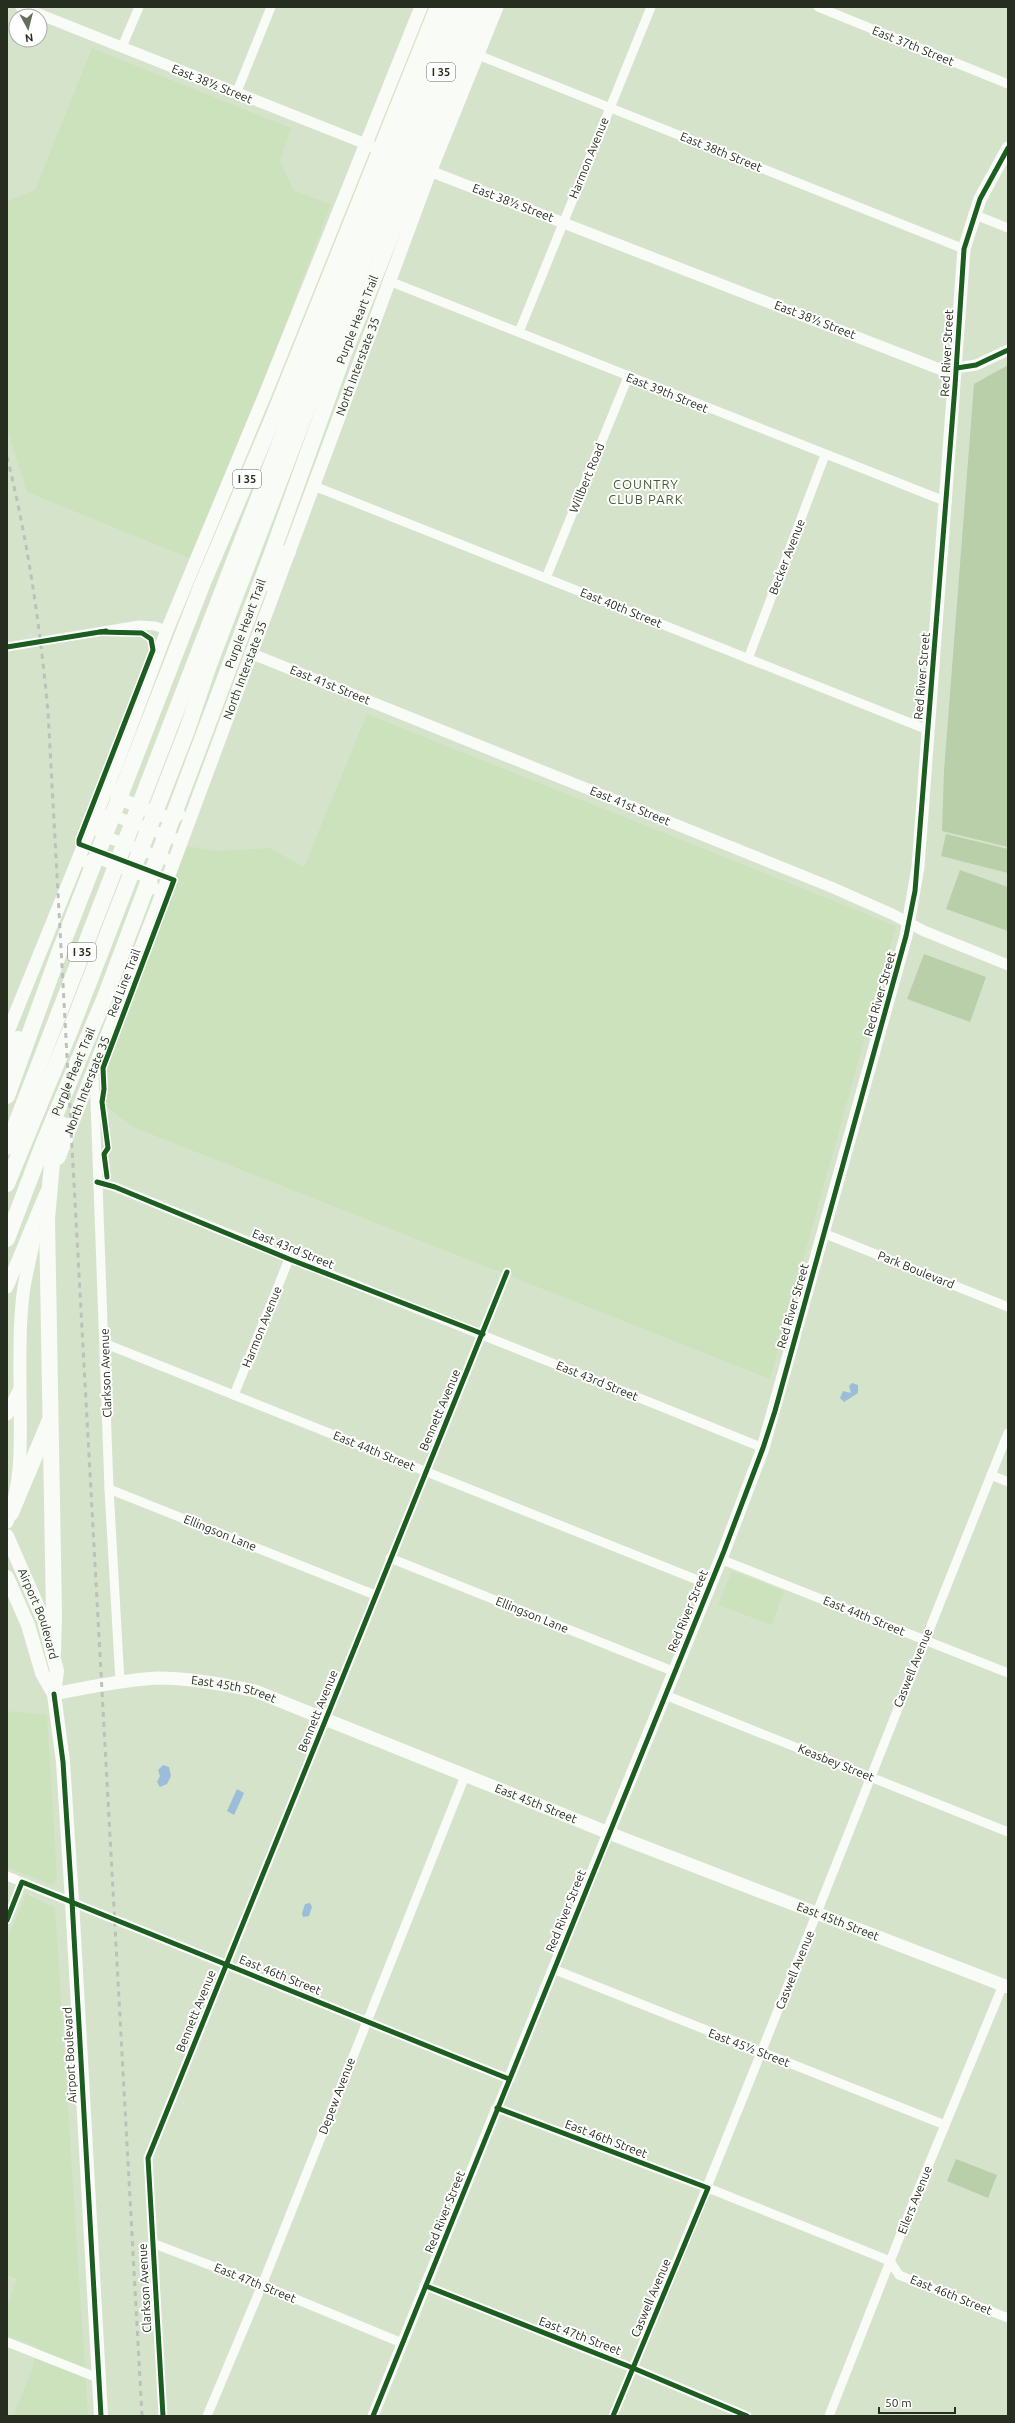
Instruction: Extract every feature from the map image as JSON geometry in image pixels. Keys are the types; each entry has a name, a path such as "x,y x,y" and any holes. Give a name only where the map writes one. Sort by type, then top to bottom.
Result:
{"highway":[{"name":"I 35","path":"7,1096 59,953 202,585 272,420 438,7"},
{"name":"I 35","path":"7,1147 345,275 454,7"},
{"name":"Purple Heart Trail","path":"7,1184 72,1026 187,730 211,658 360,270 467,7"},
{"name":"Purple Heart Trail","path":"7,1239 44,1142 105,997 271,556 344,353 482,7"},
{"path":"187,730 224,654 288,552"},
{"path":"7,1061 59,953"},
{"path":"53,1652 50,1304 47,1219 52,1164 62,1124 105,997"},
{"path":"9,1517 51,1417"}],"main road":[{"path":"7,1034 116,766 167,630 263,399 371,146 421,7"},
{"name":"North Interstate 35","path":"7,1287 40,1208 94,1063 158,905 250,653 314,486 389,281 427,170 478,55 497,7"},
{"name":"Red River Street","path":"608,1833 675,1672 763,1448 909,923 918,867 957,368 964,249 974,214 989,180 1008,148"},
{"path":"116,766 114,788 120,800 170,819 183,811 198,796"},
{"path":"73,872 88,861 102,859 146,876 152,885 158,905"},
{"path":"9,1517 19,1475 21,1450 20,1390 24,1288 40,1208"},
{"path":"7,1414 20,1390"},
{"name":"Airport Boulevard","path":"7,1536 44,1621 57,1671 54,1694 63,1762 72,1902 100,2416"},
{"name":"Airport Boulevard","path":"7,1577 21,1608 42,1674 54,1694"},
{"path":"7,1598 21,1608"},
{"name":"East 45th Street","path":"54,1694 120,1682 157,1678 221,1683 255,1691 608,1833 1005,1986"}],"street":[{"name":"East 38½ Street","path":"21,7 236,94 371,146 427,170 942,370 976,365 1008,350"},
{"path":"122,47 139,7"},
{"path":"236,94 271,7"},
{"name":"Harmon Avenue","path":"519,332 651,7"},
{"name":"East 37th Street","path":"818,7 1008,84"},
{"name":"East 38th Street","path":"478,55 964,249"},
{"path":"974,214 1008,228"},
{"name":"East 39th Street","path":"389,281 946,502"},
{"name":"Willbert Road","path":"546,578 628,377"},
{"name":"Becker Avenue","path":"748,659 825,455"},
{"name":"East 40th Street","path":"314,486 928,730"},
{"path":"7,647 139,625 155,626 167,630"},
{"name":"East 41st Street","path":"250,653 817,882 1008,965"},
{"path":"174,862 101,835 94,819 109,814 181,841"},
{"name":"Clarkson Avenue","path":"94,1063 94,1126 106,1344 109,1489 120,1682"},
{"name":"East 43rd Street","path":"97,1182 115,1187 289,1259 483,1334 763,1448"},
{"name":"Park Boulevard","path":"823,1233 1008,1307"},
{"name":"Harmon Avenue","path":"234,1395 289,1259"},
{"name":"Bennett Avenue","path":"148,2158 425,1471 483,1334 507,1272"},
{"name":"East 44th Street","path":"106,1344 710,1585"},
{"name":"Caswell Avenue","path":"613,2416 708,2188 818,1913 869,1777 1008,1433"},
{"path":"991,1475 1008,1482"},
{"name":"Ellingson Lane","path":"109,1489 375,1595"},
{"name":"Ellingson Lane","path":"390,1558 675,1672"},
{"name":"East 44th Street","path":"720,1559 1008,1673"},
{"name":"Keasbey Street","path":"665,1695 1008,1832"},
{"name":"Depew Avenue","path":"207,2416 262,2285 465,1776"},
{"name":"Red River Street","path":"373,2416 608,1833"},
{"name":"East 46th Street","path":"7,1876 509,2079"},
{"path":"7,1920 22,1882"},
{"name":"East 45½ Street","path":"553,1969 945,2125"},
{"name":"Eilers Avenue","path":"829,2416 945,2125 1005,1986"},
{"name":"East 46th Street","path":"497,2108 708,2188 890,2261 899,2275 1008,2318"},
{"name":"Clarkson Avenue","path":"148,2158 163,2416"},
{"name":"East 47th Street","path":"152,2243 262,2285 402,2343"},
{"name":"East 47th Street","path":"426,2286 633,2368 747,2416"},
{"path":"7,2342 98,2378"}],"shaded area":[{"path":"92,48 291,128 280,161 294,191 331,204 264,382 189,558 27,492 7,428 7,201 35,190"},
{"path":"1008,365 1008,847 942,831 944,771 974,384"},
{"path":"367,714 896,926 770,1379 133,1127 107,1107 98,1073 187,846 217,851 270,848 304,867"},
{"path":"946,834 1008,849 1008,873 941,856"},
{"path":"960,870 1008,887 1008,931 946,909"},
{"path":"924,954 986,977 970,1022 907,999"},
{"path":"732,1571 784,1591 772,1625 718,1605"},
{"path":"7,1711 47,1715 57,1878 52,1885 7,1867"},
{"path":"26,1894 55,1908 88,2416 13,2416 32,2370 37,2347 7,2335 7,2307 17,2279 7,2275 7,1939"},
{"path":"956,2159 997,2175 988,2198 947,2181"}],"water":[{"path":"852,1383 858,1385 858,1393 844,1402 840,1398 843,1391 851,1393 849,1386"},
{"path":"163,1765 169,1767 171,1776 167,1784 160,1787 157,1782 160,1776 158,1770"},
{"path":"237,1789 244,1793 234,1815 227,1811"},
{"path":"310,1903 312,1907 309,1916 303,1917 302,1913 305,1904"}],"railway":[{"path":"7,457 27,552 41,648 48,712 142,2416"}],"cycle path":[{"path":"373,2416 724,1551 763,1448 775,1411 906,936 915,891 955,386 964,249 980,199 1008,148"},
{"path":"957,368 976,365 1008,350"},
{"path":"7,647 106,631"},
{"name":"Red Line Trail","path":"100,632 142,633 151,639 153,650 79,840 79,844 174,880 103,1068 104,1089 102,1102 108,1148 104,1154 107,1177"},
{"path":"97,1182 115,1187 289,1259 483,1334"},
{"path":"163,2416 148,2158 507,1272"},
{"path":"54,1694 63,1762 101,2416"},
{"path":"7,1920 22,1882 509,2079"},
{"path":"497,2108 708,2188 613,2416"},
{"path":"426,2286 633,2368 747,2416"}],"district":[{"name":"COUNTRY CLUB PARK","path":"646,492"}]}
